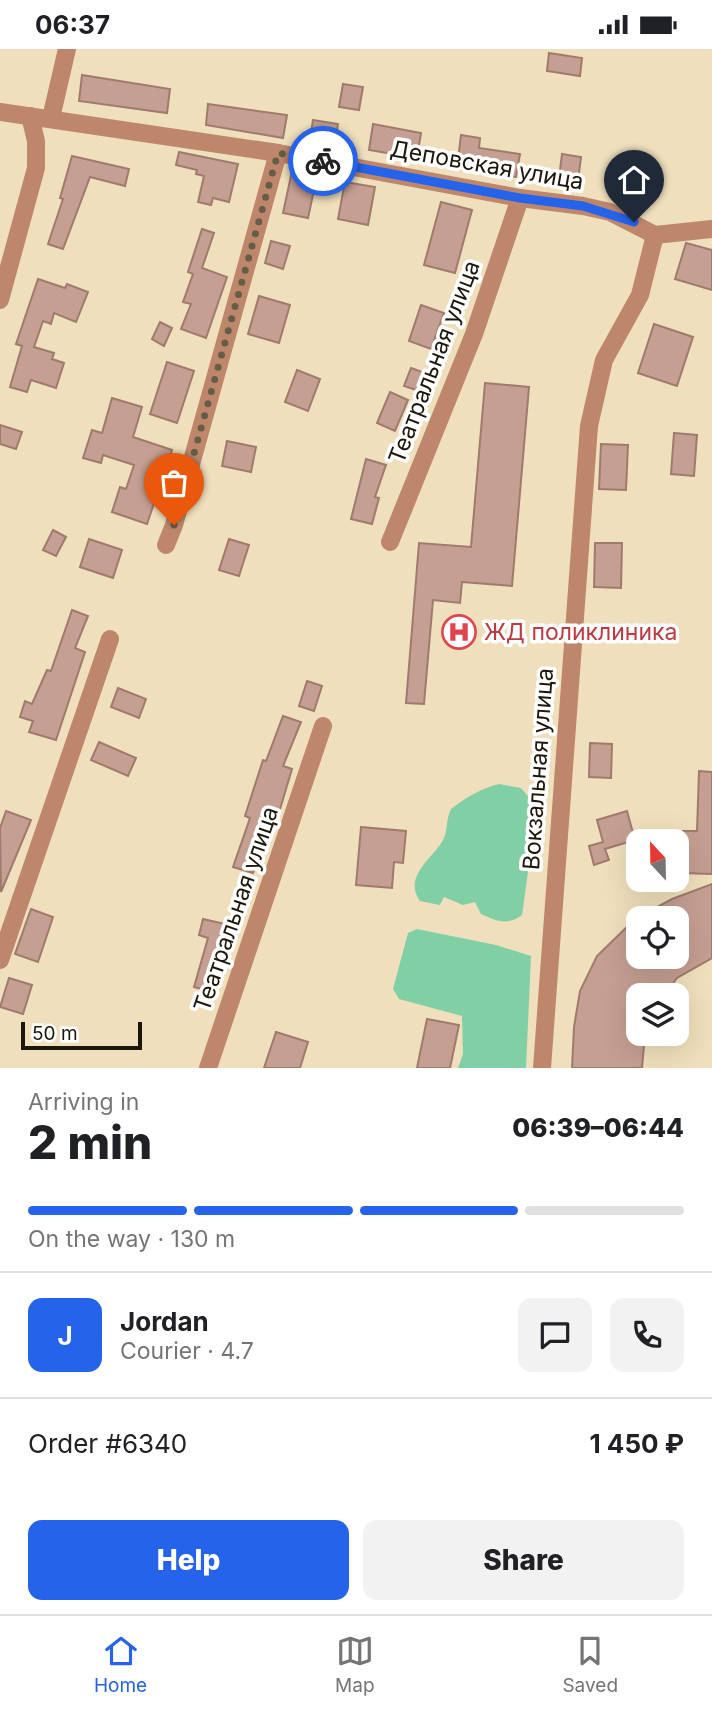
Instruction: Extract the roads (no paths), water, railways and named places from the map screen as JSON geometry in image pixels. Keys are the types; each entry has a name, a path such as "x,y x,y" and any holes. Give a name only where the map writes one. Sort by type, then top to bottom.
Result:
{"street":[{"path":"51,118 67,49"},
{"name":"Деповская улица","path":"0,112 278,153 610,212 655,235"},
{"path":"0,300 36,167 36,141 30,116"},
{"path":"166,545 174,525 278,153"},
{"name":"Театральная улица","path":"390,542 474,334 520,198"},
{"path":"655,235 712,229"},
{"name":"Вокзальная улица","path":"542,1068 589,426 604,360 640,295 655,235"},
{"path":"0,960 110,639"},
{"name":"Театральная улица","path":"208,1068 323,726"}],"place":[{"name":"ЖД поликлиника","path":"459,632"}]}
